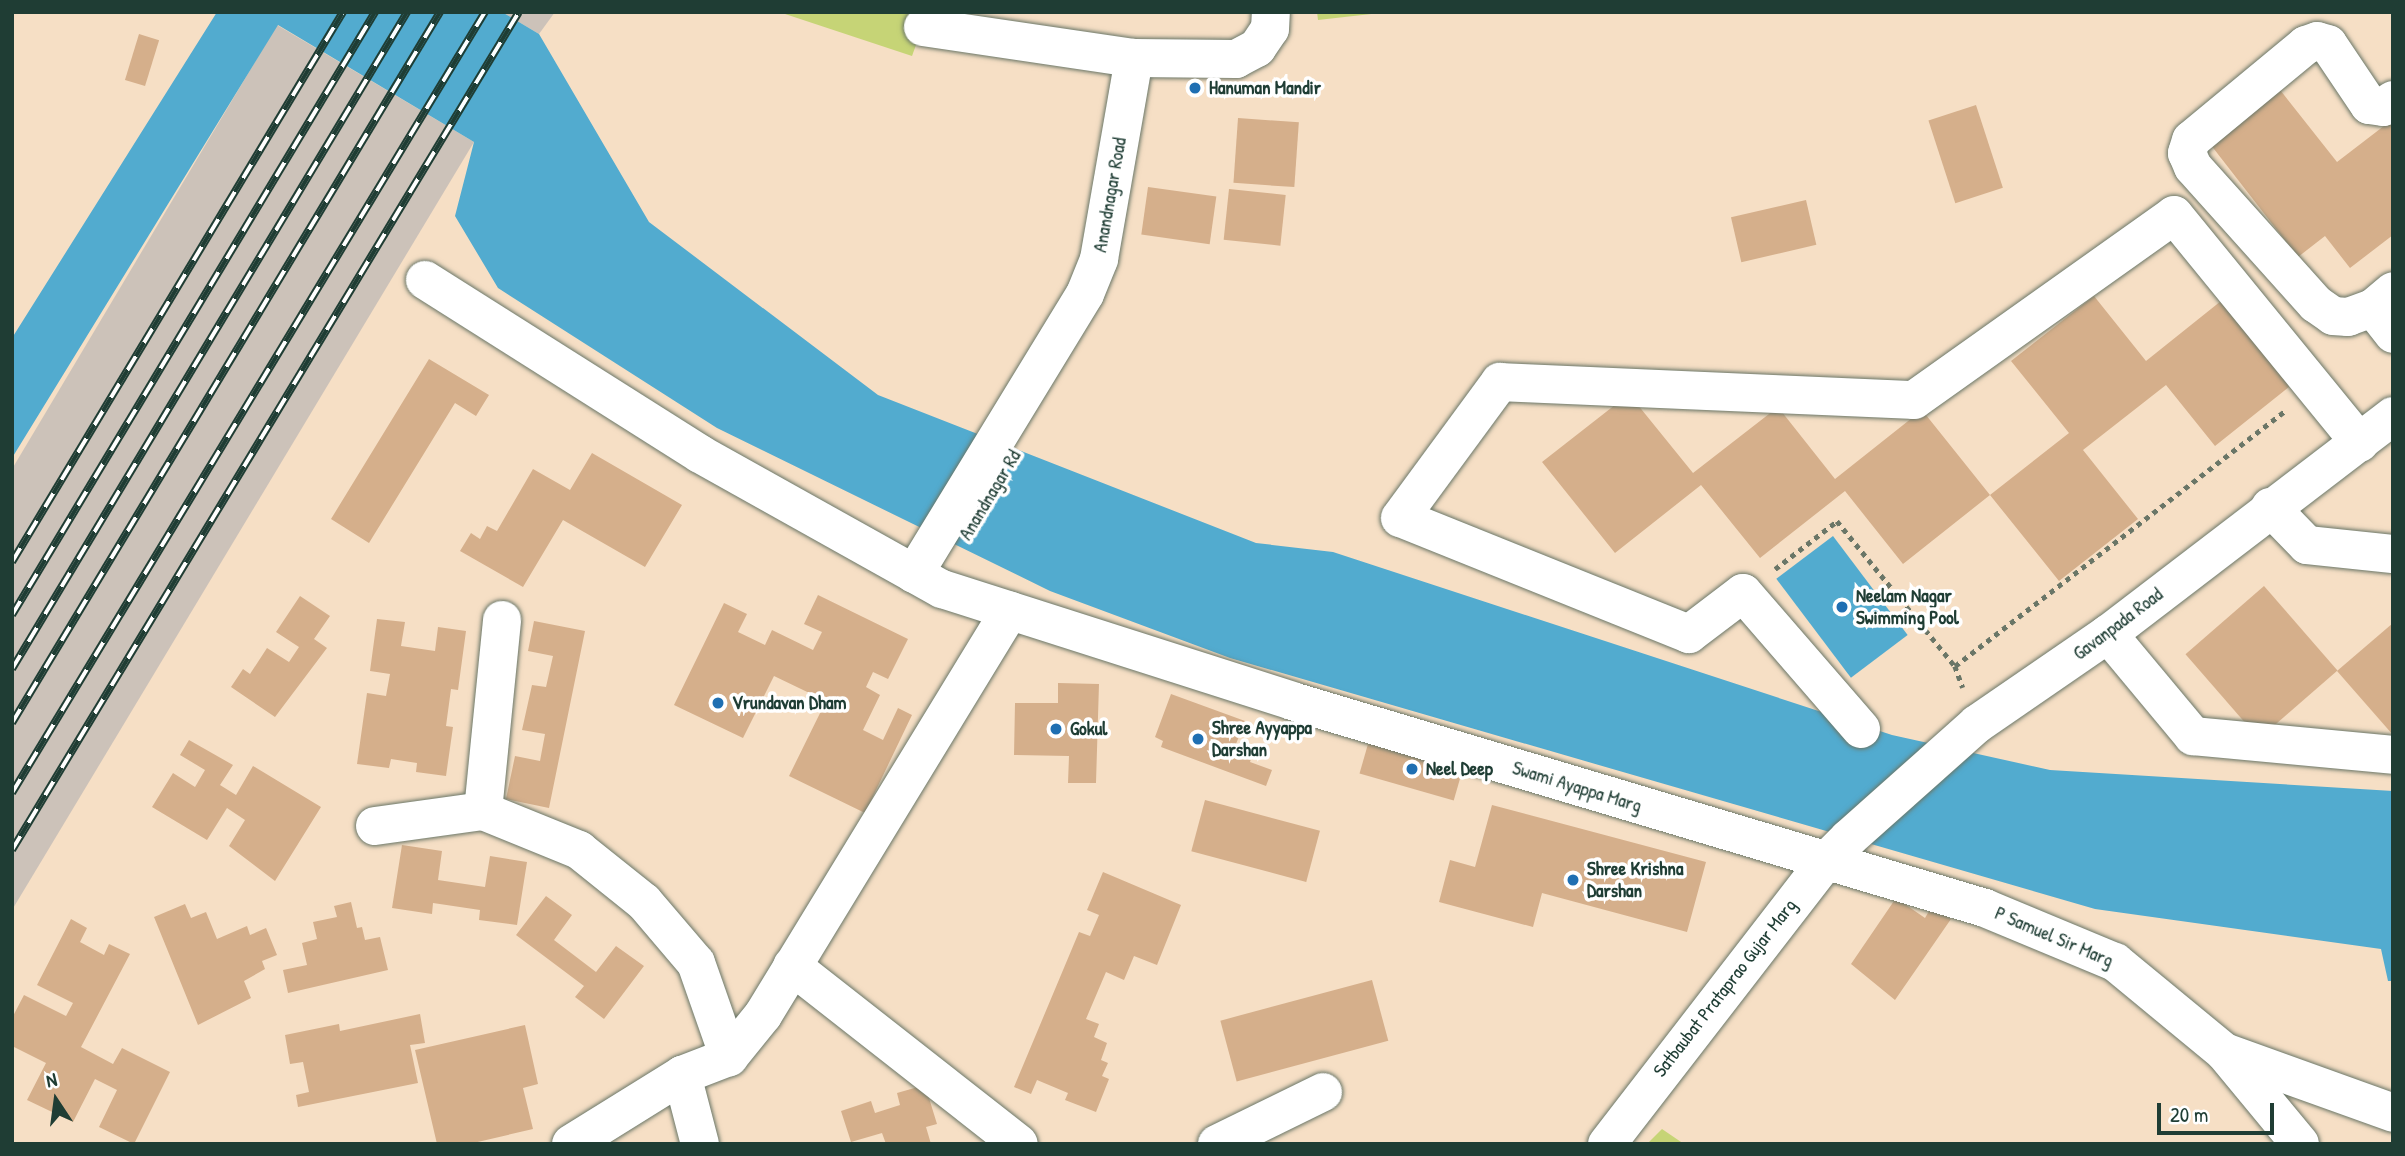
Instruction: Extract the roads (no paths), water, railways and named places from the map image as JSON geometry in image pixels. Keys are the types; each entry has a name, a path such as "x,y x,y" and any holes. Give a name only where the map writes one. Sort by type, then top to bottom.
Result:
{"street":[{"path":"923,27 1134,58 1236,58 1257,48 1270,29 1271,12"},
{"path":"2386,311 2348,317 2333,316 2316,304 2193,167 2187,153 2191,141 2306,45 2317,41 2328,44 2369,105 2383,107 2393,100"},
{"name":"Anandnagar Road","path":"1013,410 1086,294 1099,259 1134,58"},
{"path":"1861,729 1743,593 1689,634 1400,518 1500,382 1914,400 2174,215 2360,443"},
{"name":"Swami Ayappa Marg","path":"425,280 700,454 928,581 1292,701 1837,850"},
{"name":"Anandnagar Rd","path":"928,581 945,545 1027,434 1013,410"},
{"name":"Gavanpada Road","path":"1837,850 1977,724 2108,634 2270,507 2393,416"},
{"path":"2270,507 2307,545 2393,554"},
{"path":"571,1144 682,1075 729,1057 763,1015 1010,610"},
{"path":"483,811 502,620"},
{"path":"2108,634 2193,736 2393,755"},
{"path":"375,826 483,811 579,850 644,902 696,963 729,1057"},
{"name":"P Samuel Sir Marg","path":"1837,850 2115,962 2224,1052 2300,1144"},
{"name":"Satbaubat Prataprao Gujar Marg","path":"1607,1144 1837,850"},
{"path":"792,966 1019,1144"},
{"path":"2224,1052 2393,1114"},
{"path":"682,1075 700,1144"},
{"path":"1217,1144 1322,1092"}],"water":[{"path":"217,12 502,12 539,34 649,222 878,395 1256,543 1333,552 1892,735 2050,770 2393,791 2393,981 2388,981 2381,949 2095,909 1230,658 1050,591 717,428 498,288 455,216 474,142 278,25 12,458 12,338"},
{"name":"Neelam Nagar Swimming Pool","path":"1833,536 1908,635 1851,678 1776,579"}],"railway":[{"path":"12,562 343,12"},
{"path":"12,615 375,12"},
{"path":"12,669 407,12"},
{"path":"12,723 440,12"},
{"path":"12,793 485,12"},
{"path":"12,850 519,12"}],"place":[{"name":"Hanuman Mandir","path":"1195,88"},
{"name":"Neelam Nagar Swimming Pool","path":"1842,607"},
{"name":"Vrundavan Dham","path":"718,703"},
{"name":"Gokul","path":"1056,729"},
{"name":"Shree Ayyappa Darshan","path":"1198,739"},
{"name":"Neel Deep","path":"1412,769"},
{"name":"Shree Krishna Darshan","path":"1573,880"}]}
